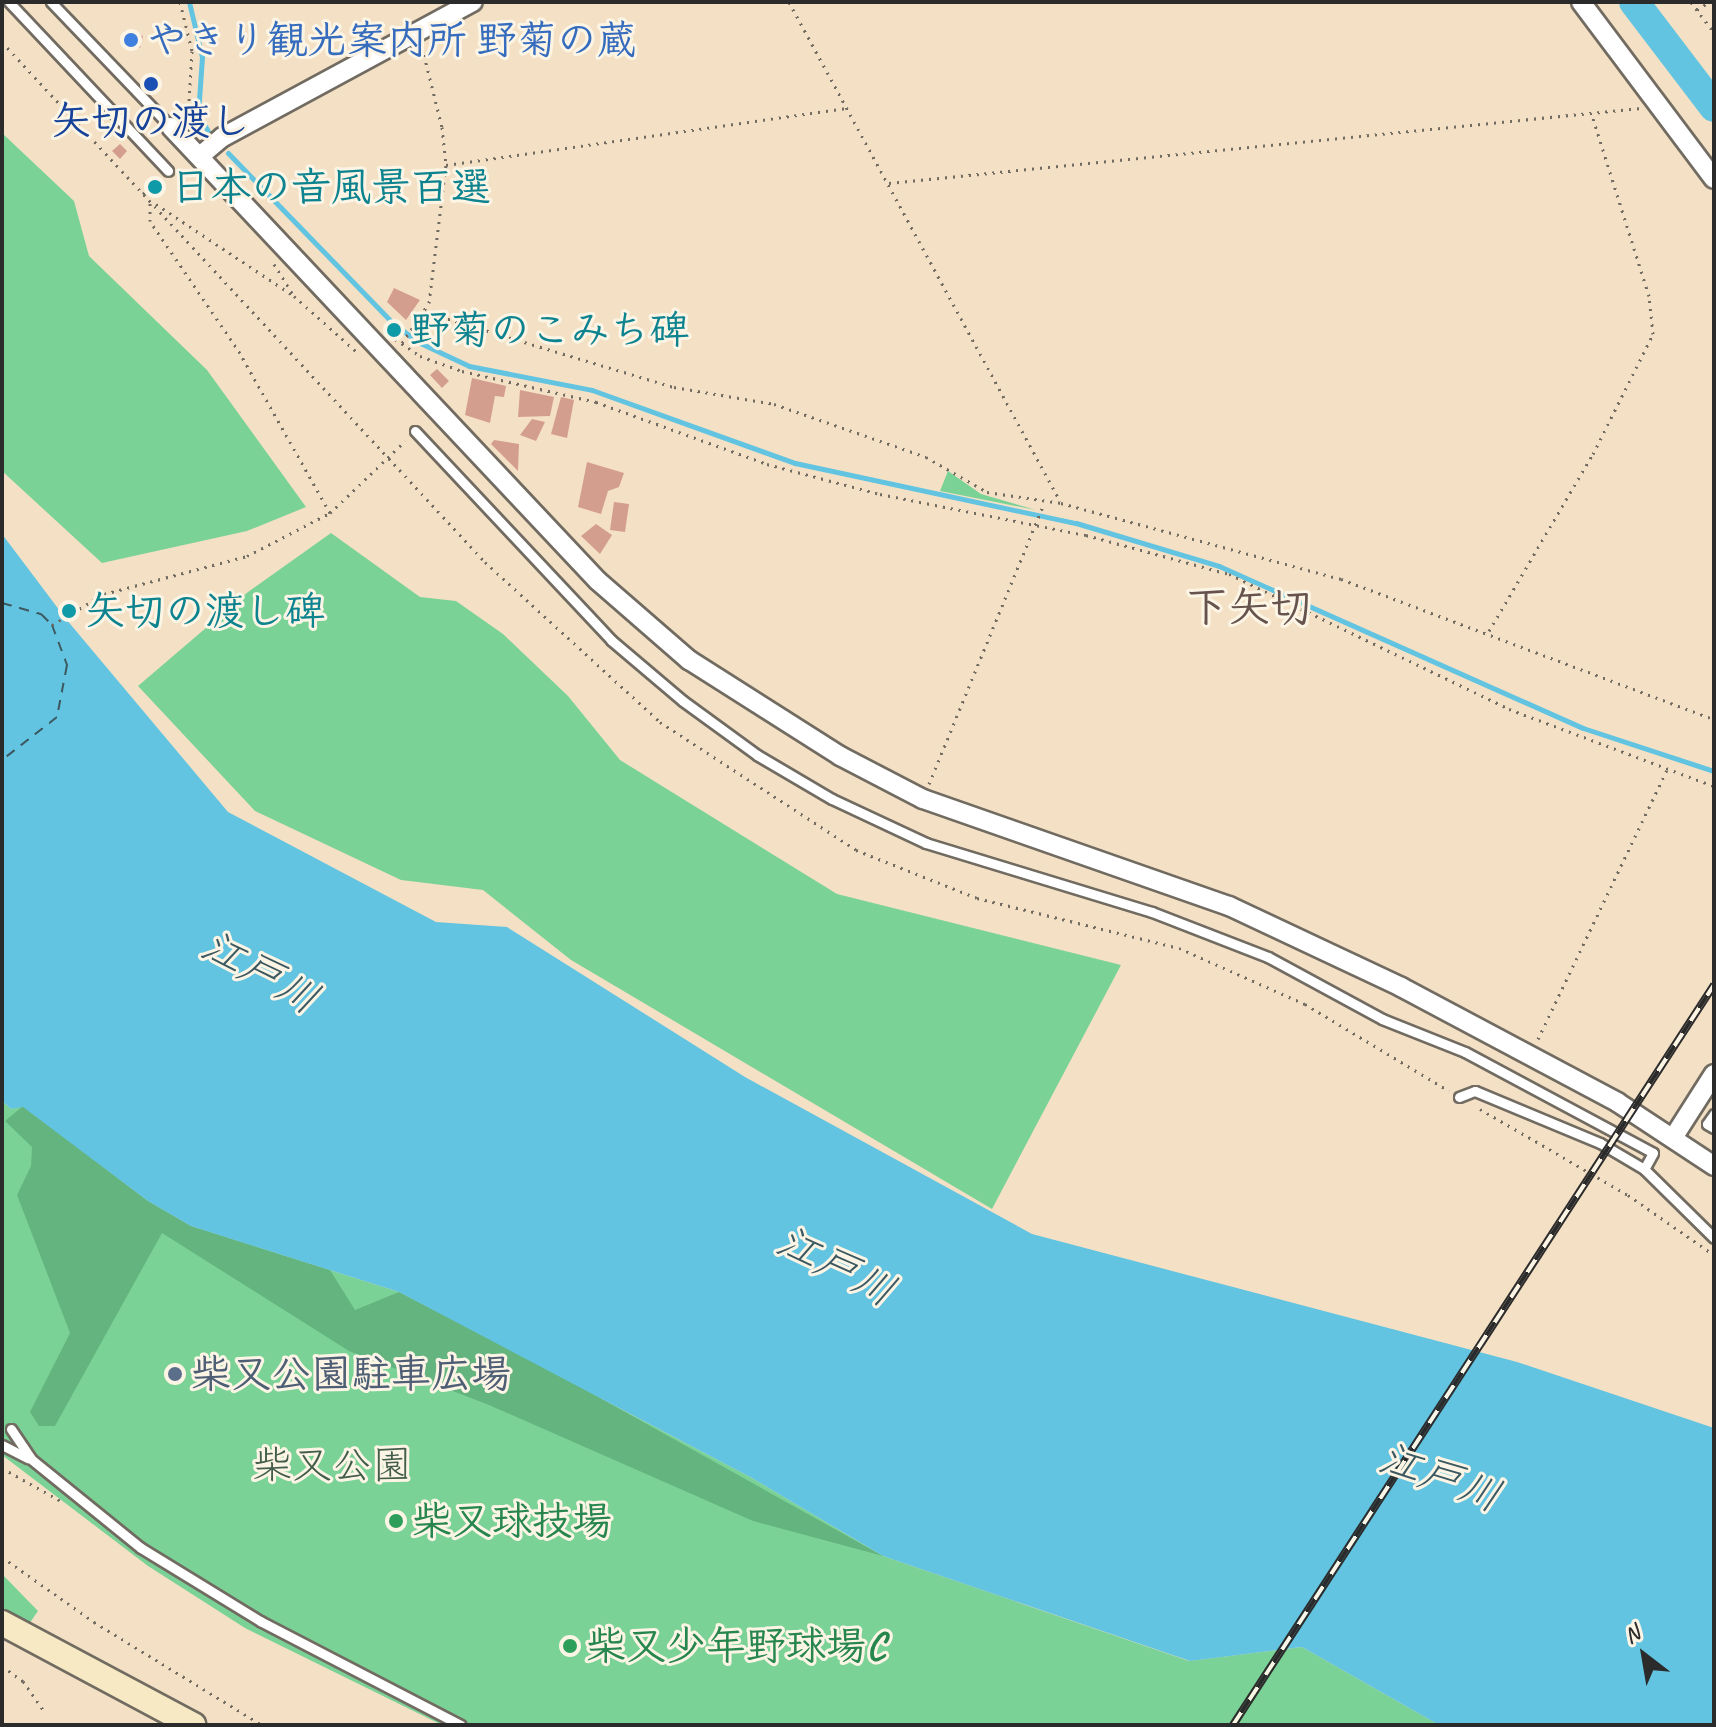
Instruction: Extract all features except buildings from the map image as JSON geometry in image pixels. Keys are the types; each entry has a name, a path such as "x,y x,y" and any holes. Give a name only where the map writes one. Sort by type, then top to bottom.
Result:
{"main road":[{"path":"2,1623 193,1725"}],"street":[{"path":"194,149 223,137 473,2"},
{"path":"1581,2 1714,179"},
{"path":"171,127 630,611 752,702 840,756 923,799 1266,921 1531,1053 1714,1166"},
{"path":"1673,1138 1714,1074"}],"lane":[{"path":"9,2 168,171"},
{"path":"51,2 171,127"},
{"path":"415,431 611,640 683,701 757,755 832,799 926,843 1152,912 1268,957 1382,1019 1465,1052 1653,1153"},
{"path":"1459,1097 1475,1091 1600,1143 1644,1169 1714,1238"},
{"path":"1714,1114 1707,1124 1714,1128"},
{"path":"1644,1169 1653,1153 1673,1138"},
{"path":"11,1429 31,1459"},
{"path":"2,1445 31,1459 73,1495 201,1586 461,1725"}],"path":[{"path":"180,2 192,51 194,149"},
{"path":"789,2 1061,503"},
{"path":"1691,2 1714,32"},
{"path":"1697,10 1709,2"},
{"path":"418,32 442,127 446,165 425,312 402,343 462,371 596,402 767,464 880,494 1037,526 1229,574 1509,709 1714,786"},
{"path":"889,183 1659,106"},
{"path":"446,165 847,108"},
{"path":"1489,631 1593,454 1653,334 1649,296 1592,115"},
{"path":"143,194 168,171"},
{"path":"330,513 240,353 150,221 150,200 294,296 360,355"},
{"path":"425,312 662,384 774,404 926,457 987,492 1044,504 1061,503 1341,579 1489,631 1714,719"},
{"path":"52,625 104,594 247,556 330,513 415,431"},
{"path":"923,799 1044,504"},
{"path":"1531,1053 1667,770"},
{"path":"2,1468 64,1503 73,1495"},
{"path":"2,1557 94,1622 262,1725"},
{"path":"2,1666 23,1681 44,1711"}],"green space":[{"path":"2,133 74,201 89,256 207,370 306,507 247,531 102,563 2,471"},
{"path":"948,471 981,494 1036,510 940,491"},
{"path":"331,533 420,597 456,601 503,634 568,696 620,760 837,894 1121,965 992,1209 571,960 483,890 401,880 255,811 138,686 248,592"},
{"name":"柴又公園","path":"2,1101 11,1109 23,1106 148,1201 191,1226 399,1292 752,1478 883,1556 1189,1661 1302,1647 1439,1725 442,1725 245,1628 148,1566 2,1455"},
{"path":"23,1106 148,1201 191,1226 330,1270 355,1310 399,1292 543,1366 883,1556 753,1521 489,1405 349,1351 162,1233 55,1426 39,1426 30,1412 70,1333 17,1195 31,1166 32,1147 5,1121"},
{"path":"2,1574 38,1611 29,1624 2,1611"}],"water":[{"name":"江戸川","path":"2,534 66,619 228,812 436,922 507,927 745,1077 1032,1234 1517,1362 1714,1428 1714,1725 1439,1725 1302,1647 1190,1661 883,1556 752,1478 399,1292 191,1226 148,1201 23,1107 11,1109 2,1101"}],"waterway":[{"path":"189,2 202,57 198,114 208,131"},
{"path":"1634,2 1714,107"},
{"path":"228,153 392,322 418,342 469,366 592,390 795,463 1076,523 1219,566 1583,728 1714,771"}],"ferry route":[{"path":"2,603 41,614 52,625 67,665 57,717 2,760"}],"railway":[{"path":"1233,1725 1714,985"}],"place":[{"name":"やきり観光案内所 野菊の蔵","path":"131,40"},
{"name":"矢切の渡し","path":"151,84"},
{"name":"日本の音風景百選","path":"155,187"},
{"name":"野菊のこみち碑","path":"394,330"},
{"name":"矢切の渡し碑","path":"69,611"},
{"name":"柴又公園駐車広場","path":"175,1374"},
{"name":"柴又球技場","path":"396,1521"},
{"name":"柴又少年野球場C","path":"570,1646"}],"district":[{"name":"下矢切","path":"1249,608"}]}
